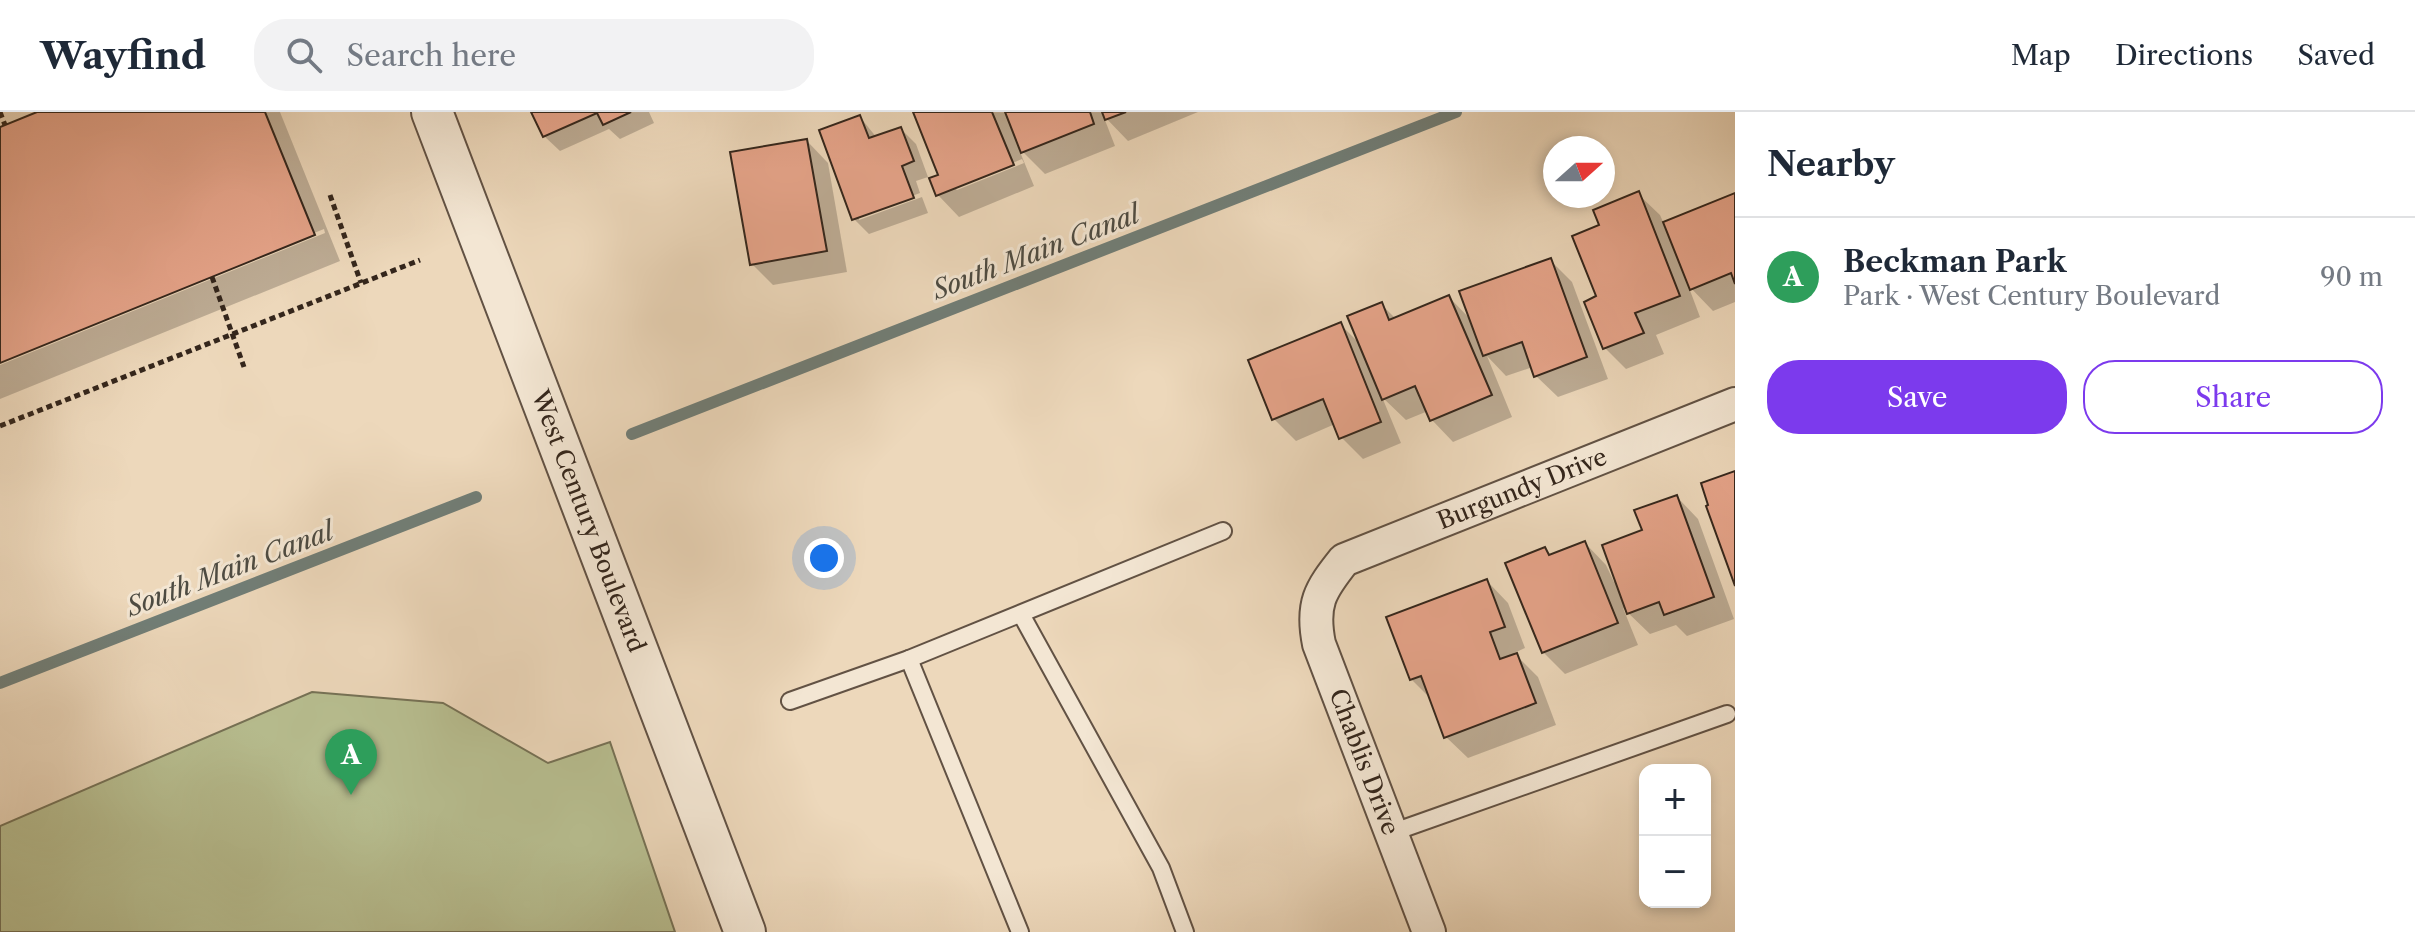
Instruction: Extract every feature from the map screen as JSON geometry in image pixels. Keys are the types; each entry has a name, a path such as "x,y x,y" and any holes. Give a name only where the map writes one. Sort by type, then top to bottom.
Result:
{"street":[{"name":"West Century Boulevard","path":"432,112 745,932"},
{"name":"Burgundy Drive","path":"1321,589 1344,560 1735,404"},
{"name":"Chablis Drive","path":"1321,589 1315,624 1319,644 1428,932"}],"lane":[{"path":"790,701 909,659 1223,531"},
{"path":"1021,614 1161,868 1185,932"},
{"path":"909,659 1020,932"},
{"path":"1391,833 1727,714"}],"path":[{"path":"0,112 5,125"},
{"path":"330,195 361,283"},
{"path":"0,426 420,260"},
{"path":"212,277 244,367"}],"green space":[{"path":"312,692 443,703 548,763 610,742 675,932 0,932 0,826"}],"building":[{"path":"37,112 265,112 315,235 0,363 0,127"},
{"path":"531,112 631,112 603,125 597,113 543,137"},
{"path":"913,112 992,112 1014,165 936,196 929,178 938,175"},
{"path":"1005,112 1090,112 1094,124 1021,153"},
{"path":"1102,112 1126,112 1105,120"},
{"path":"860,115 869,138 901,127 914,161 902,166 914,198 852,220 819,130"},
{"path":"807,139 827,251 750,265 730,152"},
{"path":"1639,191 1680,296 1635,313 1644,333 1603,349 1584,302 1596,296 1572,236 1599,225 1593,210 1615,208 1615,201"},
{"path":"1735,193 1735,284 1731,273 1690,290 1663,222"},
{"path":"1551,258 1587,357 1534,377 1522,342 1483,356 1459,291"},
{"path":"1449,295 1492,395 1430,421 1415,386 1382,400 1347,316 1382,302 1389,320"},
{"path":"1341,322 1381,422 1339,439 1323,399 1272,420 1248,360"},
{"path":"1735,471 1735,586 1706,506 1701,483"},
{"path":"1677,495 1714,597 1664,615 1659,602 1627,614 1602,545 1642,530 1634,510"},
{"path":"1585,541 1618,623 1542,653 1505,563 1545,547 1549,555"},
{"path":"1487,579 1505,627 1490,632 1500,659 1517,653 1536,703 1444,738 1421,676 1410,680 1386,617"}],"waterway":[{"name":"South Main Canal","path":"632,434 1456,112"},
{"name":"South Main Canal","path":"0,683 476,497"}],"place":[{"name":"Beckman Park","path":"351,795"}]}
